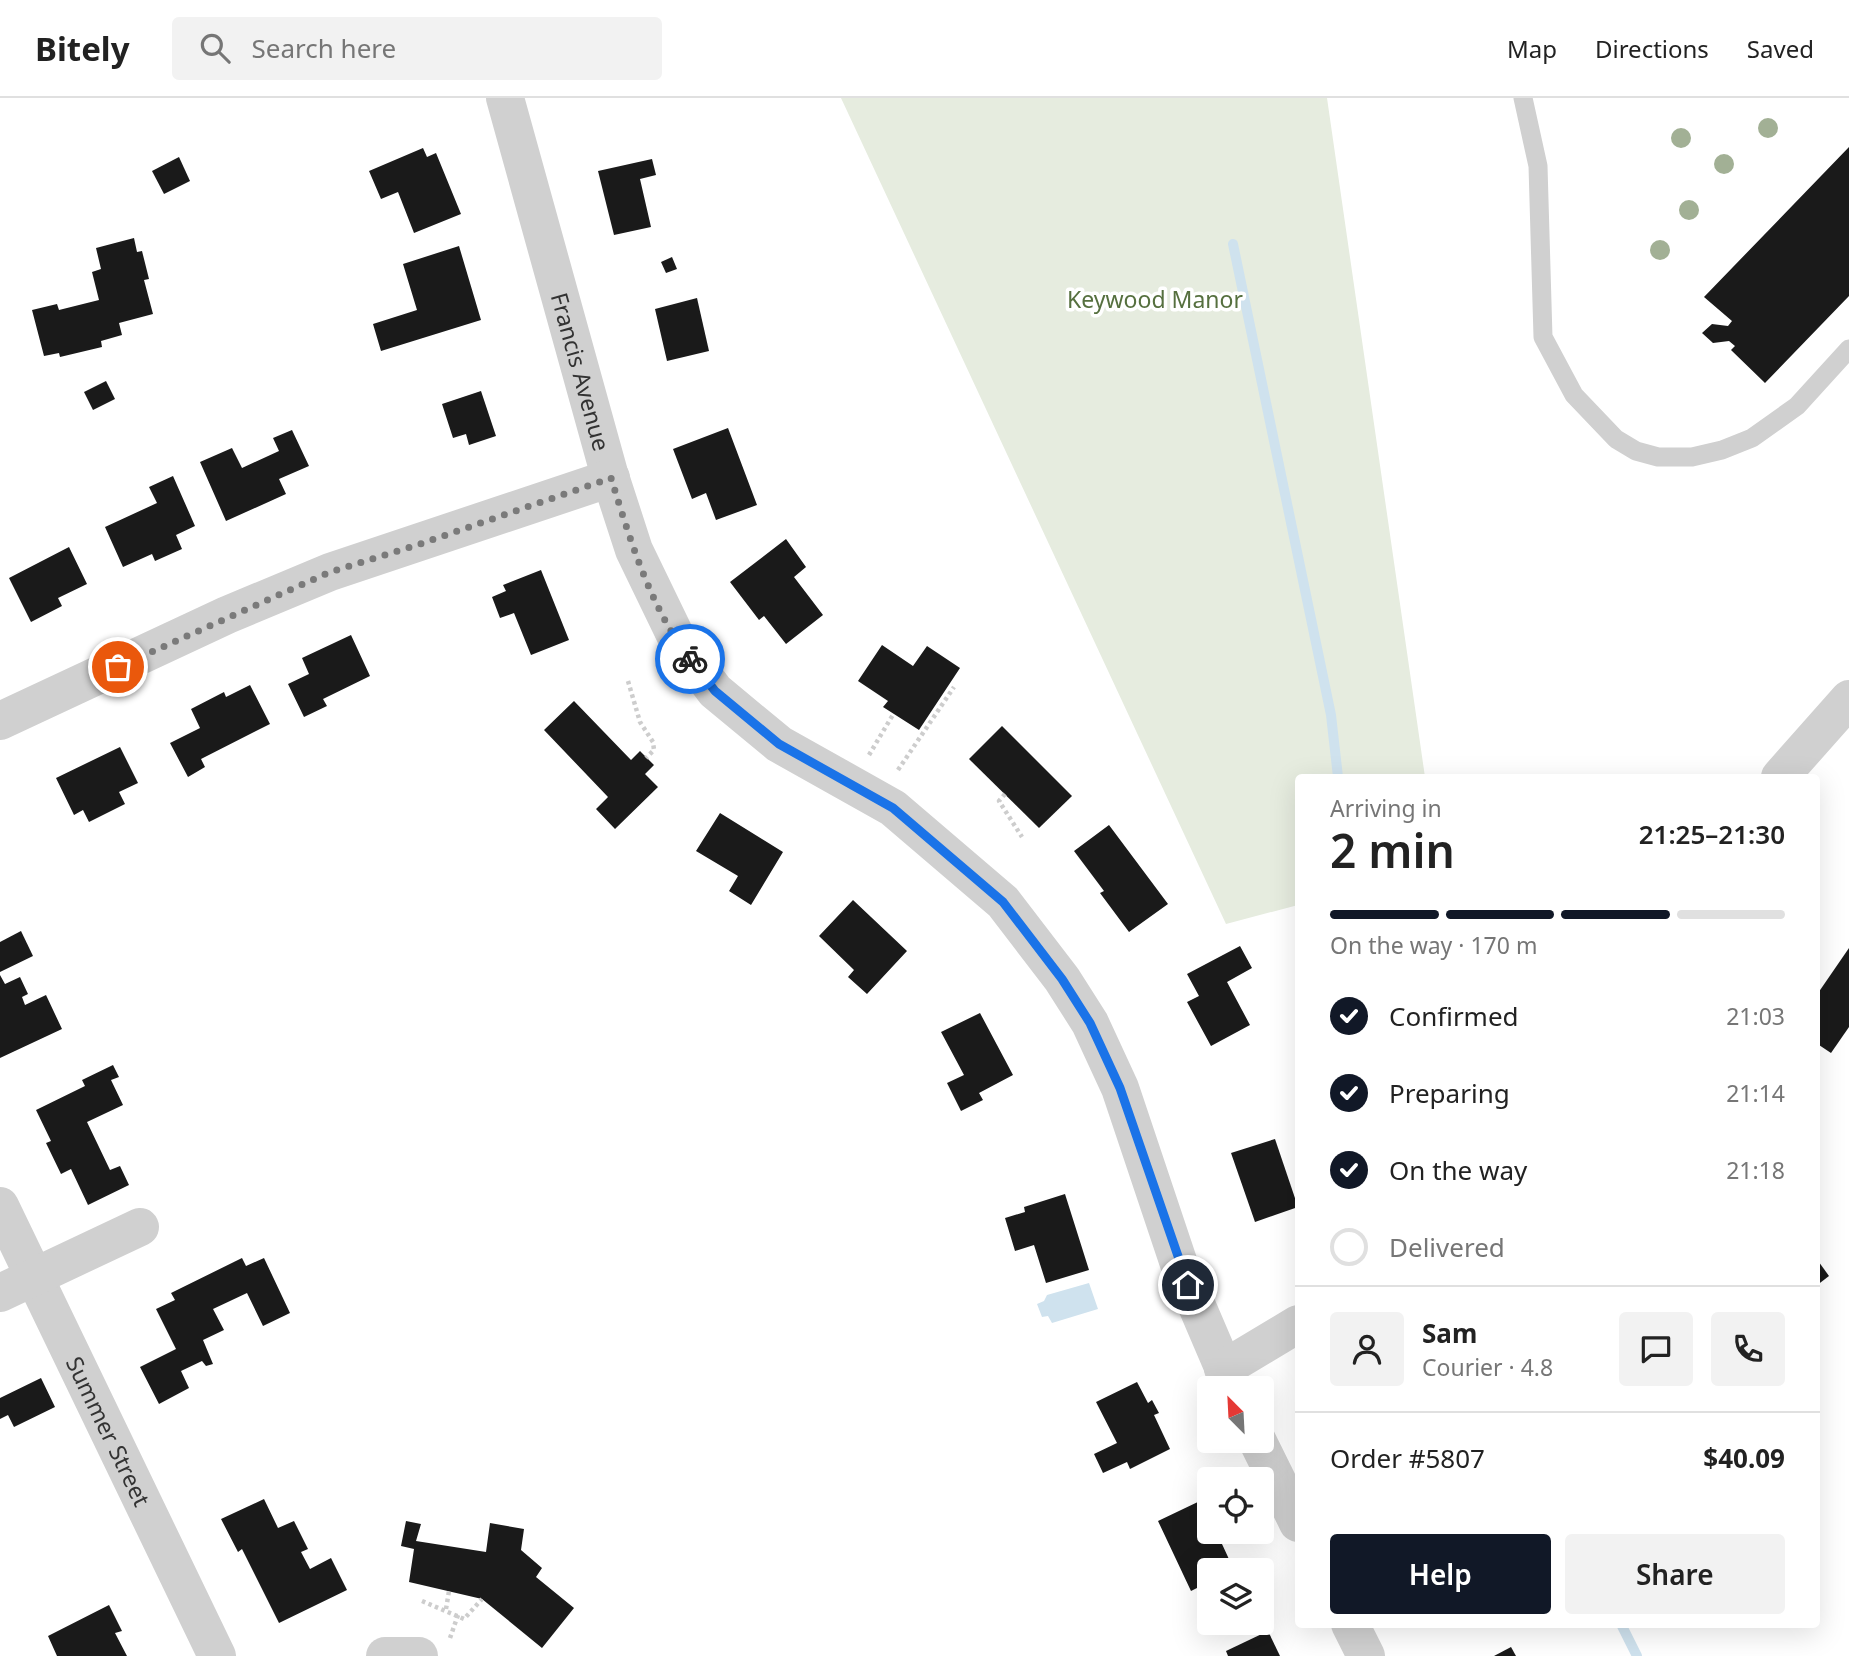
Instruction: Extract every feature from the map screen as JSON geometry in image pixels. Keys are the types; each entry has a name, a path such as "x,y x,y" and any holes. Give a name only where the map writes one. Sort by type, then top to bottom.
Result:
{"street":[{"name":"Francis Avenue","path":"505,98 611,478 634,550 658,604 683,650 715,691 782,746 893,808 1003,902 1062,979 1090,1023 1120,1088 1178,1264 1227,1376"},
{"path":"0,721 240,610 330,572 611,478"},
{"path":"1783,774 1849,699"},
{"name":"Summer Street","path":"0,1206 217,1656"},
{"path":"0,1293 140,1227"},
{"path":"1231,1376 1295,1326"},
{"path":"1263,1453 1295,1517"},
{"path":"1352,1628 1366,1656"},
{"path":"385,1656 435,1647"}],"lane":[{"path":"1523,98 1538,166 1543,337 1574,395 1616,439 1636,450 1658,457 1692,457 1722,450 1752,438 1797,406 1849,349"}],"path":[{"path":"628,681 640,722 653,742 654,750 646,758"},
{"path":"897,771 954,687"},
{"path":"868,757 894,713"},
{"path":"1005,794 999,801 1001,808 1022,837"},
{"path":"446,1609 449,1591"},
{"path":"422,1601 446,1609 464,1619 482,1599"},
{"path":"435,1647 458,1615"}],"green space":[{"name":"Keywood Manor","path":"841,98 1327,98 1425,774 1295,774 1295,906 1226,924"}],"water":[{"path":"1089,1283 1098,1309 1052,1323 1048,1316 1042,1317 1037,1304 1044,1301 1047,1295"}],"building":[{"path":"1849,147 1849,296 1765,383 1731,350 1735,346 1729,341 1713,343 1702,333 1712,324 1728,326 1732,321 1704,297"},
{"path":"423,148 427,157 436,153 461,214 414,233 398,192 381,199 369,171"},
{"path":"179,157 190,181 164,194 152,171"},
{"path":"652,159 656,175 640,179 651,227 614,235 598,171"},
{"path":"134,238 137,252 142,251 149,279 144,280 153,314 119,323 122,335 101,341 102,347 60,357 59,353 44,356 32,310 57,304 59,310 99,300 92,272 101,269 96,248"},
{"path":"459,246 481,320 381,351 373,324 417,310 403,264"},
{"path":"672,257 677,269 666,273 661,262"},
{"path":"697,298 709,351 667,361 655,309"},
{"path":"106,381 115,399 93,410 84,392"},
{"path":"481,391 496,436 469,445 466,434 453,438 442,404"},
{"path":"728,428 757,505 716,520 706,493 692,499 673,449"},
{"path":"292,430 309,466 279,479 286,494 226,521 200,462 232,448 242,468 279,451 273,438"},
{"path":"173,476 195,526 176,535 182,549 155,561 152,554 123,567 105,527 157,503 149,487"},
{"path":"786,539 806,567 794,577 823,615 786,644 764,616 759,620 730,582"},
{"path":"69,547 87,584 58,598 62,606 31,622 9,578"},
{"path":"541,570 569,640 531,655 514,613 500,618 492,597 506,591 503,585"},
{"path":"351,635 370,676 323,699 327,706 304,717 288,684 309,674 302,658"},
{"path":"882,645 913,666 927,646 960,668 919,730 883,707 888,701 858,681"},
{"path":"250,685 270,724 201,759 205,767 188,777 170,743 200,728 191,709 224,692 226,697"},
{"path":"574,701 631,760 640,751 654,765 645,774 658,787 615,829 596,809 608,797 544,730"},
{"path":"1002,726 1072,796 1039,828 969,759"},
{"path":"120,747 138,783 119,792 125,804 89,822 83,810 74,815 56,778"},
{"path":"720,813 783,852 751,905 729,891 738,876 696,851"},
{"path":"1109,825 1168,904 1129,932 1100,893 1104,891 1074,851"},
{"path":"853,900 907,951 867,994 848,977 854,970 819,936"},
{"path":"21,931 33,956 0,972 0,942"},
{"path":"1240,946 1252,968 1227,982 1250,1025 1211,1046 1187,1002 1199,996 1187,974"},
{"path":"1849,948 1849,1027 1831,1053 1820,1046 1820,990"},
{"path":"0,975 5,984 20,977 28,994 22,997 25,1005 46,995 62,1029 0,1058"},
{"path":"980,1013 1013,1075 979,1093 983,1100 961,1111 947,1083 964,1075 941,1032"},
{"path":"113,1065 119,1077 111,1080 123,1105 87,1122 110,1170 120,1166 129,1185 88,1205 71,1169 61,1174 46,1143 51,1141 36,1110 85,1086 82,1080"},
{"path":"1275,1139 1295,1198 1295,1208 1255,1222 1231,1153"},
{"path":"1065,1194 1089,1270 1046,1283 1034,1245 1015,1251 1005,1218 1025,1212 1024,1207"},
{"path":"242,1258 246,1266 264,1258 290,1313 263,1326 247,1293 213,1309 224,1330 203,1340 213,1364 206,1366 202,1361 181,1371 189,1388 159,1404 140,1367 176,1349 156,1309 175,1300 171,1293"},
{"path":"1820,1264 1829,1276 1820,1283"},
{"path":"41,1378 55,1407 14,1427 8,1415 0,1419 0,1398"},
{"path":"1137,1382 1148,1403 1152,1400 1159,1413 1154,1415 1170,1449 1130,1469 1127,1462 1103,1473 1094,1454 1117,1443 1096,1402"},
{"path":"264,1499 278,1528 294,1521 308,1549 301,1552 310,1569 331,1558 347,1590 279,1623 242,1549 238,1552 221,1519"},
{"path":"1197,1502 1197,1544 1222,1544 1228,1558 1197,1558 1197,1588 1191,1591 1158,1521"},
{"path":"406,1521 421,1524 416,1541 486,1552 490,1523 524,1529 521,1550 542,1568 536,1577 574,1608 542,1648 482,1599 409,1582 414,1549 401,1546"},
{"path":"109,1605 122,1631 115,1633 127,1656 57,1656 48,1636"},
{"path":"1260,1635 1270,1635 1280,1656 1228,1656 1226,1651"},
{"path":"1511,1647 1516,1656 1494,1656"}],"waterway":[{"path":"1233,244 1331,715 1338,774"},
{"path":"1623,1628 1637,1656"}],"way so far":[{"path":"118,667 227,615 330,572 611,478 634,550 658,604 690,659"}],"route":[{"path":"690,659 715,691 779,744 893,808 1003,902 1062,979 1090,1023 1120,1088 1178,1264 1188,1285"}]}
